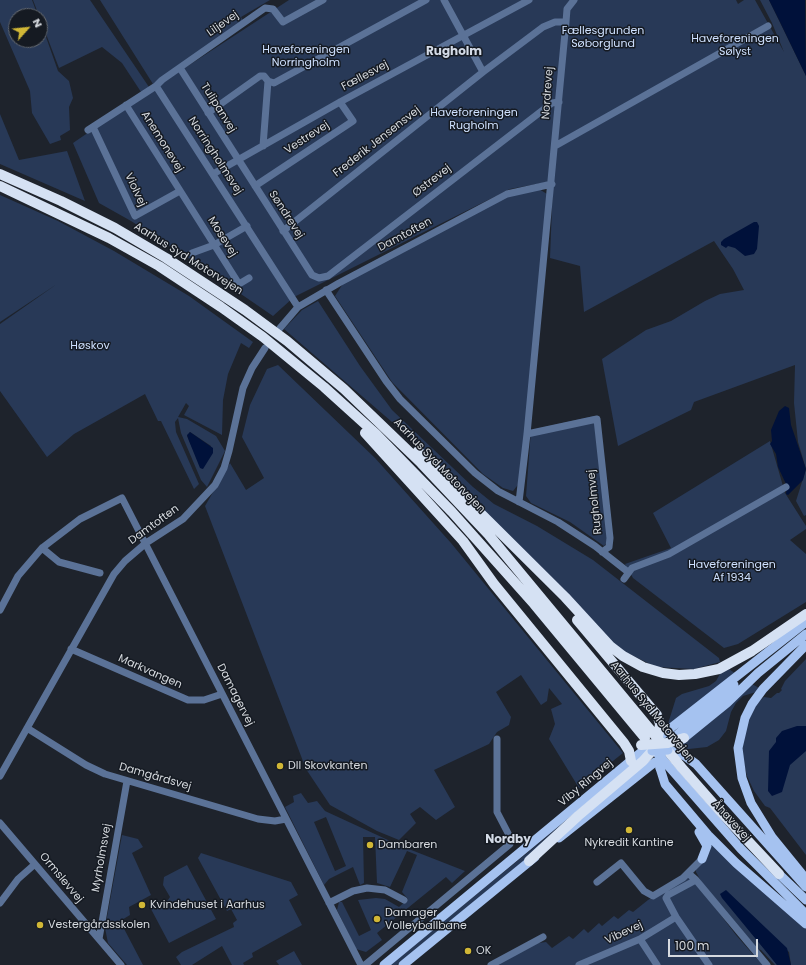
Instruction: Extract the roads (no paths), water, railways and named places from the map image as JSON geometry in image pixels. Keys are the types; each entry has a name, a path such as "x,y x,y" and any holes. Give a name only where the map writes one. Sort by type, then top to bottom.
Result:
{"highway":[{"name":"Aarhus Syd Motorvejen","path":"0,174 88,214 166,258 245,310 307,358 382,424 460,504 541,596 714,805 779,874"},
{"name":"Aarhus Syd Motorvejen","path":"0,186 109,238 159,266 221,307 301,367 376,434 452,512 534,604 657,747"},
{"path":"307,358 343,385 392,426 504,535 610,646 622,656 643,667 663,673 686,675 719,669 738,660 806,614"},
{"path":"301,367 373,441 463,541 494,584 582,689 628,747 631,761"},
{"path":"504,535 644,698 658,718 657,747"},
{"path":"582,689 606,713 627,738 657,747"},
{"path":"529,861 657,747 684,738"}],"main road":[{"name":"Viby Ringvej","path":"403,965 529,861 627,785 657,747 708,698 743,679 806,622"},
{"name":"Viby Ringvej","path":"754,670 806,634"},
{"path":"806,646 770,681 752,704 745,718 738,748 745,789 765,827 806,879"},
{"name":"Viby Ringvej","path":"684,738 727,703 743,679"},
{"path":"662,779 657,747 681,754 691,760 701,769 806,887"},
{"name":"Viby Ringvej","path":"384,965 631,761 657,747"},
{"name":"Åhavevej","path":"657,747 717,823 761,870 806,914"},
{"path":"627,785 638,782 649,774 656,775 662,779 679,802 736,863 806,924"},
{"path":"679,802 682,812 707,843 707,850 700,861"},
{"path":"779,874 806,900"}],"street":[{"name":"Liljevej","path":"156,86 265,8 273,8 283,22 323,0"},
{"path":"208,113 260,76 274,83 426,0"},
{"path":"444,0 483,72"},
{"name":"Fællesvej","path":"213,174 340,102 529,0"},
{"name":"Nordrevej","path":"552,184 566,22 572,3"},
{"name":"Frederik Jensensvej","path":"283,230 483,72 543,27 554,22 566,22"},
{"path":"555,146 768,26"},
{"name":"Tulipanvej","path":"180,68 238,160"},
{"path":"262,146 266,79"},
{"path":"126,105 156,86"},
{"name":"Norringholmsvej","path":"156,86 298,307"},
{"name":"Vestrevej","path":"254,186 353,121 340,102"},
{"name":"Østrevej","path":"319,278 328,276 552,103 559,102"},
{"name":"Violvej","path":"126,105 90,128 135,216 180,191"},
{"name":"Anemonevej","path":"126,105 180,191"},
{"name":"Søndrevej","path":"238,160 312,276 319,278"},
{"path":"519,502 552,184"},
{"name":"Damtoften","path":"280,328 298,307 326,290 493,201 523,190 552,184"},
{"name":"Mosevej","path":"180,191 239,284 249,278"},
{"path":"192,254 214,245 247,226"},
{"name":"Rugholmvej","path":"326,290 386,381 400,398 475,473 498,491 558,522 602,552 609,547 610,538 597,419 527,434"},
{"name":"Damtoften","path":"0,776 114,574 125,560 146,543 183,519 214,485 224,468 230,451 243,388 252,368 265,348"},
{"path":"624,579 628,572 638,565 669,554 786,486"},
{"name":"Damagervej","path":"42,548 80,519 122,498 361,965"},
{"path":"0,610 18,576 42,548 59,562 100,573"},
{"path":"602,552 628,572"},
{"name":"Markvangen","path":"71,649 188,700 204,700 222,694"},
{"name":"Damgårdsvej","path":"27,728 95,770 127,781 258,819 275,821 286,819"},
{"path":"365,965 510,844 510,837 498,816 497,808 497,739"},
{"name":"Myrholmsvej","path":"99,940 127,781"},
{"name":"Ormslevvej","path":"0,823 121,965"},
{"path":"597,882 621,863 646,894 652,896 679,881 700,861"},
{"path":"0,902 18,879 35,864"},
{"path":"688,873 696,880 762,963"},
{"path":"696,880 668,895 666,898 676,917 709,965"},
{"path":"329,903 353,891 367,888 385,890 404,900"},
{"name":"Vibevej","path":"579,965 640,939 676,917"},
{"path":"491,965 543,937"},
{"path":"640,939 657,965"}],"place":[{"name":"DII Skovkanten","path":"280,766"},
{"name":"Nykredit Kantine","path":"629,830"},
{"name":"Dambaren","path":"370,845"},
{"name":"Kvindehuset i Aarhus","path":"142,905"},
{"name":"Damager Volleyballbane","path":"377,919"},
{"name":"Vestergårdsskolen","path":"40,925"},
{"name":"OK","path":"468,951"}],"district":[{"name":"Rugholm","path":"454,52"},
{"name":"Nordby","path":"508,840"}],"park label":[{"name":"Fællesgrunden Søborglund","path":"603,37"},
{"name":"Haveforeningen Sølyst","path":"735,45"},
{"name":"Haveforeningen Norringholm","path":"306,56"},
{"name":"Haveforeningen Rugholm","path":"474,119"},
{"name":"Høskov","path":"90,346"},
{"name":"Haveforeningen Af 1934","path":"732,571"}]}
